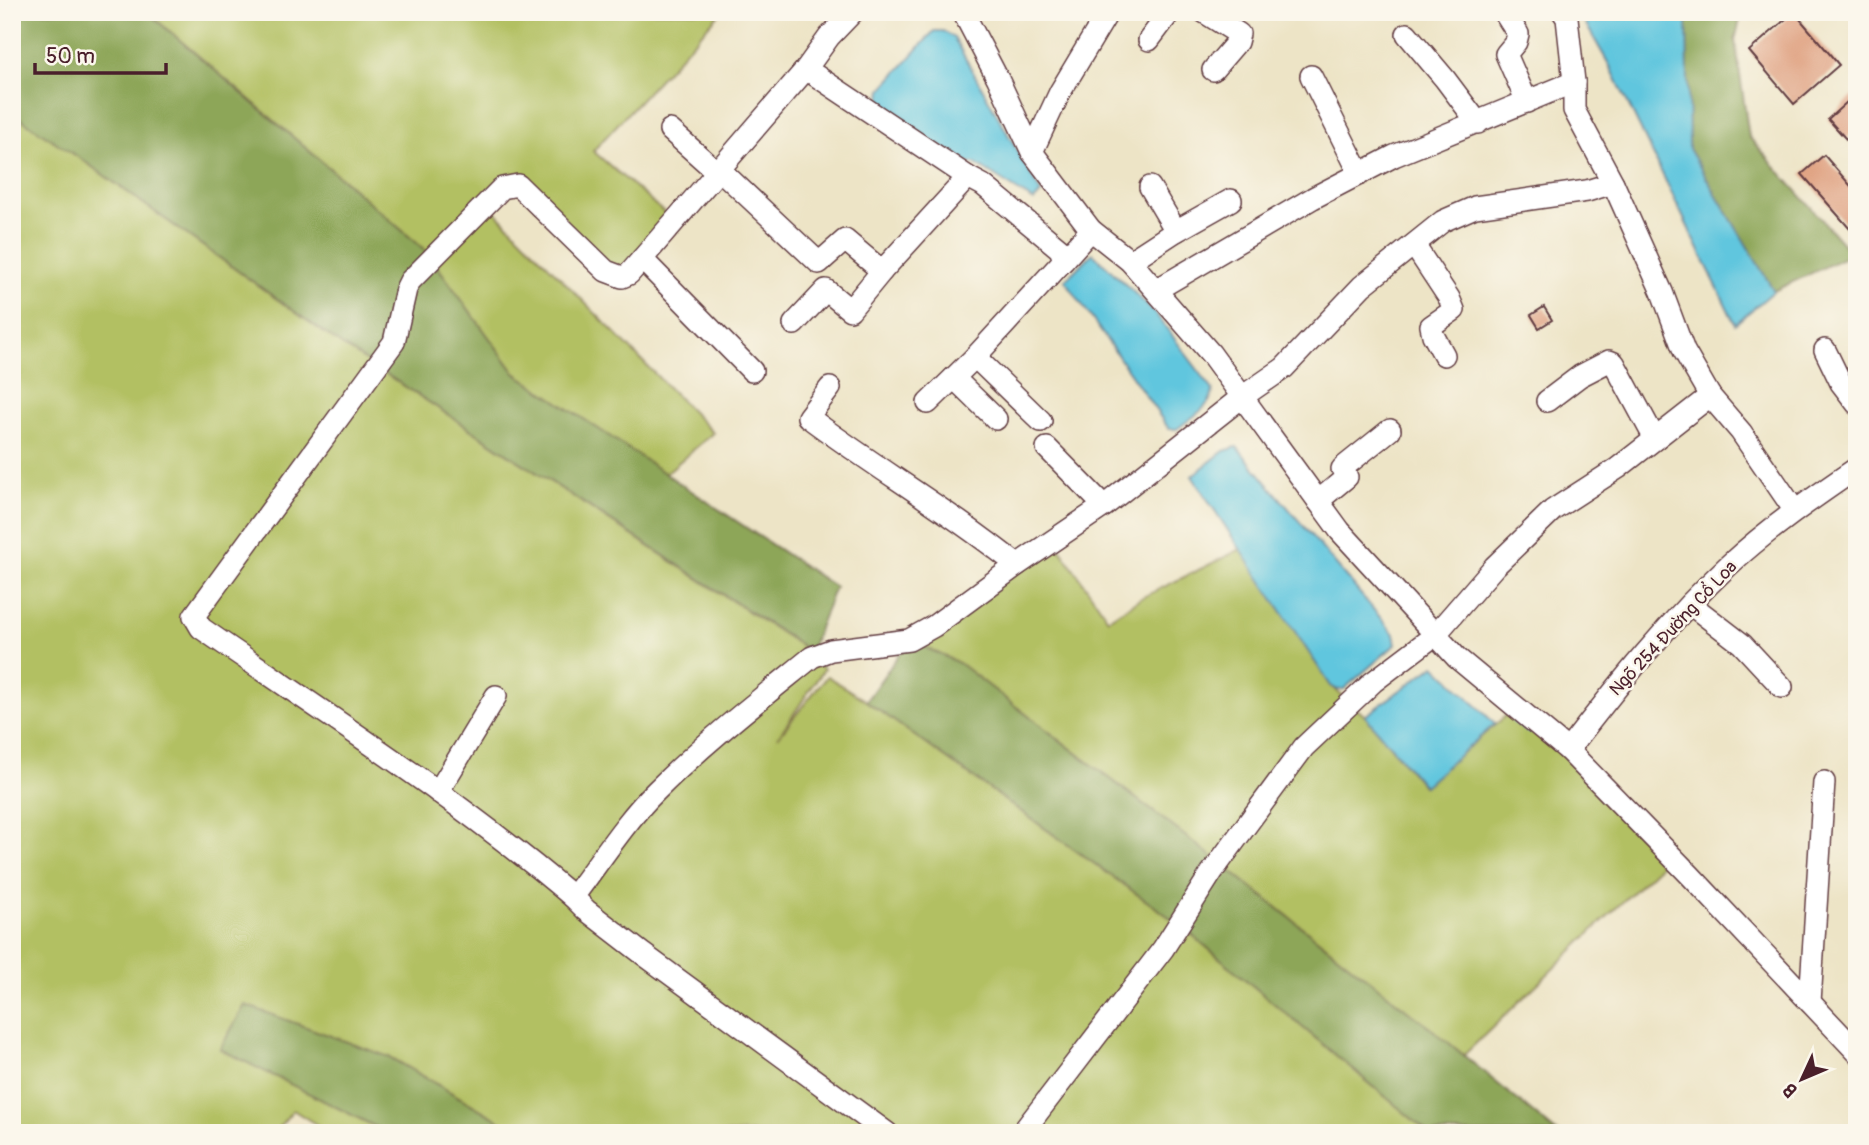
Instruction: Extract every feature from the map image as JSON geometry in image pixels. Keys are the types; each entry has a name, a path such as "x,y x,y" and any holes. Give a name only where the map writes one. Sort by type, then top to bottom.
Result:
{"street":[{"path":"853,12 629,274 622,277 606,271 518,185 502,188 410,281 394,342 194,616 201,628 438,792 529,859 586,910 643,954 887,1133"},
{"path":"963,12 1032,152 1091,230 1130,261 1211,354 1340,531 1457,658 1568,750 1857,1052"},
{"path":"1032,152 1060,92 1108,12"},
{"path":"1149,40 1170,12"},
{"path":"1204,12 1239,34 1237,43 1213,70"},
{"path":"1504,12 1518,34 1516,42 1506,54 1527,102"},
{"path":"1563,12 1567,18 1574,82 1574,110 1613,183 1662,292 1684,351 1710,396 1741,432 1795,511"},
{"path":"1407,34 1446,79 1478,123"},
{"path":"806,69 983,185 1060,249 1064,260"},
{"path":"1311,76 1360,174"},
{"path":"1156,290 1313,198 1394,156 1574,82"},
{"path":"670,130 718,170 819,263 845,240 882,271"},
{"path":"794,324 826,289 850,310 968,177"},
{"path":"573,897 654,793 718,734 812,657 831,650 909,640 934,626 1104,506 1242,397 1284,368 1362,286 1443,221 1475,207 1587,191 1613,183"},
{"path":"1150,187 1176,230"},
{"path":"1130,261 1176,230 1231,200"},
{"path":"928,403 975,357 1091,230"},
{"path":"1414,245 1454,310 1431,326 1444,355"},
{"path":"642,259 752,371"},
{"path":"1825,349 1841,383 1857,404"},
{"path":"975,357 1041,421"},
{"path":"1547,401 1580,376 1609,360 1614,363 1655,439"},
{"path":"954,378 996,419"},
{"path":"830,388 808,416 859,455 968,526 1017,565"},
{"path":"1022,1133 1163,949 1212,872 1304,747 1373,682 1435,635 1494,567 1553,510 1618,468 1710,396"},
{"path":"1318,501 1347,477 1342,469 1345,466 1390,430"},
{"path":"1047,448 1104,506"},
{"name":"Ngõ 254 Đường Cổ Loa","path":"1568,750 1630,669 1730,564 1795,511 1857,468"},
{"path":"1690,604 1742,644 1782,687"},
{"path":"438,792 496,696"},
{"path":"1810,1002 1824,782"}],"green space":[{"path":"12,12 147,12 426,251 515,373 835,587 810,651 340,344 84,161 12,113"},
{"path":"147,12 721,12 593,151 674,221 622,277 510,185 487,203 713,433 665,474 515,373 426,251"},
{"path":"1685,12 1742,12 1735,40 1749,137 1852,254 1774,291 1689,149"},
{"path":"12,113 84,161 340,344 810,652 824,669 778,737 827,676 1179,924 1429,1133 521,1133 394,1059 220,1049 388,1133 330,1133 293,1110 274,1133 12,1133"},
{"path":"1057,544 1108,619 1143,597 1241,549 1331,686 1365,716 1423,786 1516,707 1671,855 1464,1055 1219,862 959,663 909,640"},
{"path":"909,640 959,663 1443,1038 1557,1133 1429,1133 1179,924 866,701"},
{"path":"245,1005 389,1057 521,1133 388,1133 220,1049"}],"water":[{"path":"1579,12 1685,12 1689,149 1774,291 1735,324 1611,68"},
{"path":"934,31 943,31 954,38 1041,193 1034,201 974,163 961,163 886,108 881,99 882,89"},
{"path":"1093,253 1155,313 1213,390 1205,407 1177,429 1169,429 1065,280"},
{"path":"1237,447 1394,634 1396,644 1344,689 1338,690 1331,686 1192,476 1224,451"},
{"path":"1435,665 1495,724 1424,786 1365,716"}],"building":[{"path":"1794,12 1839,65 1794,104 1749,51"},
{"path":"1857,93 1857,129 1846,139 1828,119"},
{"path":"1824,155 1857,193 1857,237 1802,174"},
{"path":"1544,307 1552,320 1539,328 1531,315"}],"waterway":[{"path":"1515,721 1529,731"},
{"path":"1856,1133 1857,1120"}]}
